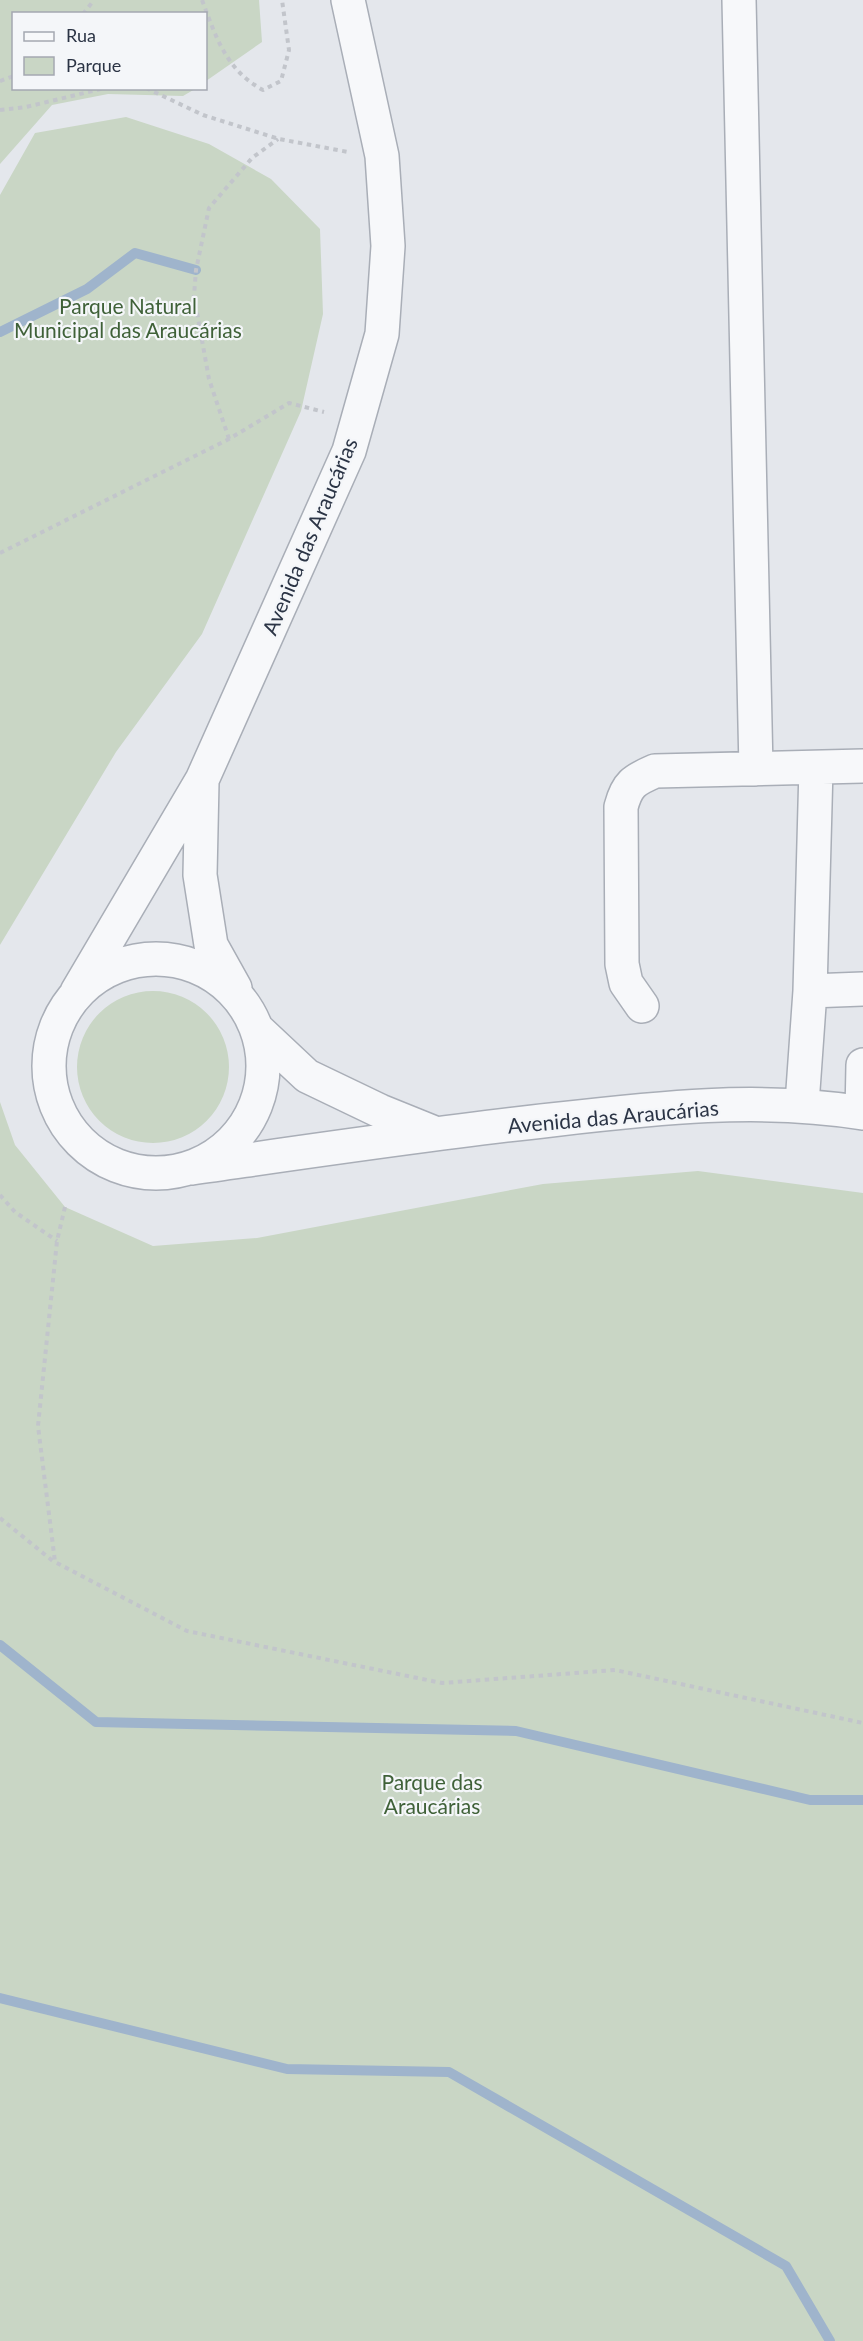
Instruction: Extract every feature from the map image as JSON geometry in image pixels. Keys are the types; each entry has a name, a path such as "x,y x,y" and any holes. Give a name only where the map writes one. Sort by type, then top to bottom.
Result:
{"street":[{"name":"Avenida das Araucárias","path":"348,0 382,156 388,246 382,334 349,451 202,780 57,1023 49,1059 53,1096 70,1130 94,1154 125,1169 158,1174 434,1133 672,1106 802,1104 862,1113"},
{"path":"739,0 756,769"},
{"path":"642,1006 626,983 622,964 621,807 625,790 639,778 655,771 863,766"},
{"path":"802,1104 810,991 816,768"},
{"name":"Avenida das Araucárias","path":"202,780 200,875 211,945 258,1030 307,1076 380,1111 434,1133"},
{"name":"Avenida das Araucárias","path":"77,992 107,970 133,961 142,959 180,960 214,975 241,1000"},
{"path":"810,991 863,989"},
{"name":"Avenida das Araucárias","path":"192,1168 221,1152 244,1128 259,1097 264,1063 258,1030"},
{"path":"862,1113 863,1065"}],"path":[{"path":"85,12 94,0"},
{"path":"207,13 221,50 246,81 263,90 282,81 289,50 282,0"},
{"path":"0,110 26,107 97,90"},
{"path":"150,90 203,116 279,139 353,153"},
{"path":"230,439 208,379 194,296 196,270 209,208 252,158 279,139"},
{"path":"0,552 230,439 289,403 332,414"},
{"path":"0,1194 15,1212 57,1241"},
{"path":"55,1562 38,1426 57,1241 65,1207"},
{"path":"0,1518 55,1562 188,1631 442,1683 615,1670 863,1723"}],"green space":[{"path":"0,0 259,0 262,42 207,80 207,12 12,12 12,90 193,90 183,96 108,94 52,105 0,164"},
{"name":"Parque Natural Municipal das Araucárias","path":"126,117 209,144 271,179 320,229 323,314 301,411 202,634 116,752 0,945 0,195 35,133"},
{"path":"153,991 168,992 182,997 207,1013 223,1038 228,1052 228,1082 223,1096 207,1121 182,1137 168,1142 153,1143 138,1142 124,1137 99,1121 83,1096 78,1082 77,1067 78,1052 83,1038 99,1013 124,997 138,992"},
{"name":"Parque das Araucárias","path":"0,1102 15,1145 65,1207 153,1246 257,1238 543,1184 698,1171 863,1193 863,2341 0,2341"}],"waterway":[{"path":"0,332 87,289 135,253 196,270"},
{"path":"0,1645 96,1722 516,1731 810,1800 863,1800"},
{"path":"0,1998 287,2069 449,2072 786,2266 830,2341"}]}
